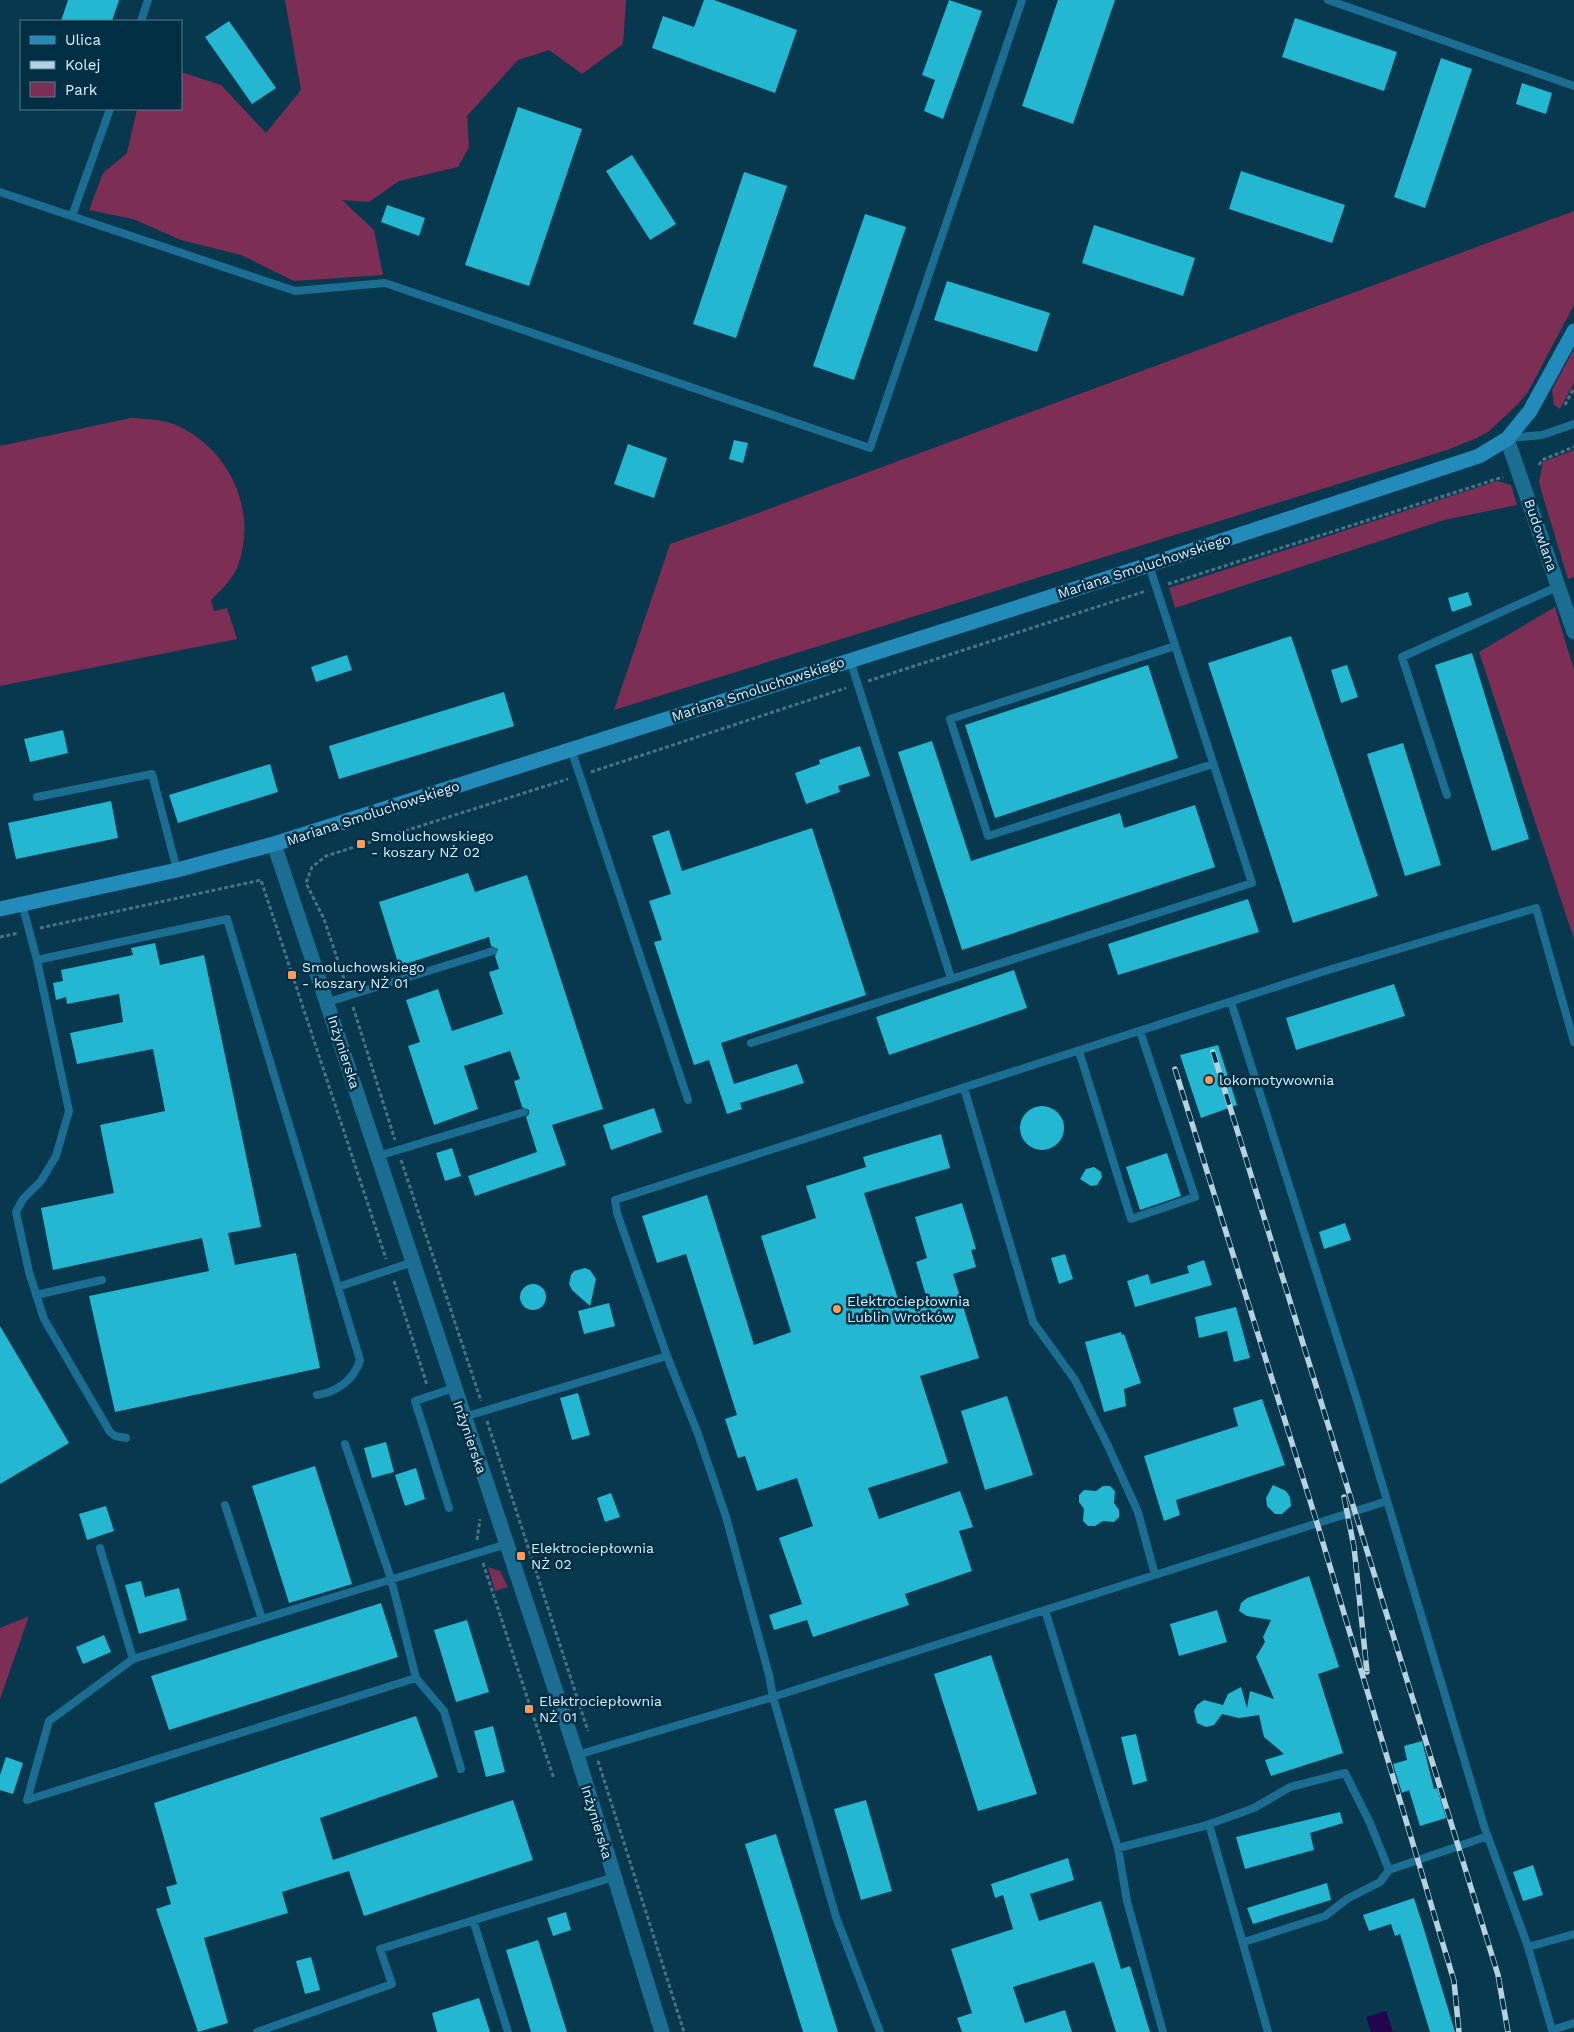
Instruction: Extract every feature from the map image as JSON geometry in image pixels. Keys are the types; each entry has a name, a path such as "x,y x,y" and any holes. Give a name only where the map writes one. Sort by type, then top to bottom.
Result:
{"street":[{"name":"Mariana Smoluchowskiego","path":"0,909 177,870 274,844 1150,565 1479,456 1507,438 1530,411 1574,330"},
{"name":"Budowlana","path":"1507,438 1574,632"},
{"name":"Inżynierska","path":"274,844 577,1756 662,2032"}],"lane":[{"path":"141,20 148,0"},
{"path":"0,192 295,291 385,283 870,448 1022,0"},
{"path":"1328,0 1574,86"},
{"path":"72,216 110,110"},
{"path":"1507,438 1542,435 1574,424"},
{"path":"752,1043 1252,883 1150,565"},
{"path":"1447,795 1402,657 1559,586"},
{"path":"1175,646 950,719 988,836 1213,764"},
{"path":"850,660 951,978"},
{"path":"571,749 688,1100"},
{"path":"37,797 152,774 177,870"},
{"path":"22,904 37,960 69,1111 56,1156 41,1181 23,1199 16,1212 36,1295 44,1319 110,1432 115,1436 126,1438"},
{"path":"880,2032 836,1917 773,1696 726,1517 698,1434 667,1356 617,1213 615,1200 1231,1002 1536,908 1574,1042"},
{"path":"37,960 227,920 360,1360 352,1377 343,1385 317,1395"},
{"path":"328,1002 493,951"},
{"path":"1231,1002 1387,1501 1488,1836 1528,1947 1552,2031 1574,2023"},
{"path":"1079,1051 1131,1219 1195,1197 1140,1031"},
{"path":"964,1088 1033,1322 1075,1380 1108,1446 1138,1512 1155,1575"},
{"path":"378,1156 524,1112"},
{"path":"338,1286 413,1262"},
{"path":"36,1295 102,1280"},
{"path":"464,1417 667,1356"},
{"path":"449,1508 415,1401 454,1388"},
{"path":"344,1444 390,1580 416,1678 444,1711 461,1769"},
{"path":"577,1756 773,1696 1387,1501"},
{"path":"225,1505 262,1619"},
{"path":"416,1678 27,1800 49,1721 133,1659 507,1544"},
{"path":"100,1548 133,1659"},
{"path":"1046,1610 1118,1848 1127,1902 1163,2032"},
{"path":"1118,1848 1210,1824 1254,1808 1290,1787 1345,1773 1370,1823 1389,1870"},
{"path":"1210,1824 1268,2032"},
{"path":"1244,1942 1325,1916 1347,1899 1380,1882 1389,1870 1488,1836"},
{"path":"257,2032 392,1984 380,1949 614,1877"},
{"path":"473,1920 508,2032"},
{"path":"1528,1947 1574,1934"}],"path":[{"path":"1565,405 1574,388"},
{"path":"1539,465 1542,460 1574,447"},
{"path":"684,2032 324,919 306,883 307,875 318,860 326,856 1505,476"},
{"path":"0,937 261,880 431,1396"},
{"path":"477,1509 480,1518 476,1543 554,1778"}],"green space":[{"path":"285,0 626,0 623,44 582,74 549,50 518,60 467,116 469,147 458,167 399,181 369,202 342,200 374,230 383,275 294,281 241,255 181,240 133,219 89,210 103,173 127,153 137,110 182,110 182,72 221,85 266,133 301,90"},
{"path":"1574,211 1574,305 1528,392 1488,432 1477,438 1447,450 614,710 670,544"},
{"path":"1574,349 1574,383 1560,409 1554,405 1552,390"},
{"path":"131,418 170,423 195,436 225,466 235,484 242,504 244,525 243,547 235,573 211,600 214,611 227,608 237,639 0,686 0,446"},
{"path":"1574,450 1574,577 1568,579 1539,482 1543,462"},
{"path":"1497,481 1511,485 1517,505 1444,520 1175,608 1169,588"},
{"path":"1555,607 1574,670 1574,939 1479,652"},
{"path":"488,1567 500,1571 508,1587 495,1591"},
{"path":"29,1616 0,1699 0,1628"}],"shaded area":[{"path":"1386,2011 1393,2032 1371,2032 1366,2017"}],"building":[{"path":"68,0 119,0 112,20 61,20"},
{"path":"704,0 714,0 797,30 775,93 652,48 663,16 694,27"},
{"path":"949,0 982,11 943,119 924,111 935,80 922,75"},
{"path":"1058,0 1115,0 1073,124 1022,106"},
{"path":"1295,18 1397,52 1384,91 1282,57"},
{"path":"229,21 276,88 252,104 205,37"},
{"path":"1441,58 1472,69 1425,208 1394,197"},
{"path":"1522,83 1552,93 1546,114 1516,104"},
{"path":"518,107 582,129 529,286 465,265"},
{"path":"632,155 676,224 650,240 606,171"},
{"path":"1241,171 1345,205 1332,243 1229,209"},
{"path":"744,172 787,186 736,338 693,324"},
{"path":"387,205 425,218 419,236 381,222"},
{"path":"865,214 906,227 854,380 813,366"},
{"path":"1094,225 1195,258 1183,296 1082,263"},
{"path":"947,281 1050,313 1037,352 934,320"},
{"path":"734,440 748,443 743,463 729,459"},
{"path":"628,444 667,458 654,498 614,484"},
{"path":"1468,592 1472,605 1452,612 1448,598"},
{"path":"1291,636 1378,896 1293,923 1208,663"},
{"path":"1472,653 1529,839 1492,851 1435,665"},
{"path":"347,655 352,670 316,682 311,667"},
{"path":"1148,665 1178,758 995,818 965,725"},
{"path":"1347,665 1358,697 1341,703 1331,670"},
{"path":"504,692 514,726 339,779 329,746"},
{"path":"63,730 68,753 30,762 24,739"},
{"path":"932,741 971,861 1120,813 1124,828 1195,805 1215,867 962,950 898,752"},
{"path":"1403,743 1441,865 1405,876 1367,754"},
{"path":"860,746 870,776 838,786 840,792 806,804 795,773 820,764 819,760"},
{"path":"270,764 278,792 178,823 169,795"},
{"path":"111,801 118,838 16,859 8,823"},
{"path":"812,828 866,995 721,1043 734,1084 797,1064 804,1083 740,1103 742,1109 727,1114 709,1060 694,1065 654,942 662,940 649,901 671,894 652,836 669,830 682,871"},
{"path":"468,873 475,892 527,875 603,1109 552,1125 566,1165 475,1196 468,1176 537,1152 526,1117 529,1114 529,1110 522,1107 514,1081 520,1079 510,1051 464,1066 478,1109 434,1125 408,1046 420,1042 406,1000 438,989 452,1031 503,1014 489,972 499,969 495,956 498,949 491,946 489,937 399,966 379,902"},
{"path":"1248,899 1259,932 1118,975 1108,944"},
{"path":"155,943 160,965 204,955 261,1227 228,1233 235,1265 296,1253 320,1368 115,1412 89,1296 209,1271 202,1238 53,1270 41,1208 114,1193 100,1125 165,1111 153,1049 77,1064 70,1033 123,1022 119,994 67,1004 66,997 56,1000 53,983 63,981 61,970 133,955 131,948"},
{"path":"1014,970 1027,1008 889,1055 876,1017"},
{"path":"1394,984 1405,1016 1296,1050 1286,1018"},
{"name":"lokomotywownia","path":"1218,1045 1237,1105 1201,1118 1180,1055"},
{"path":"1038,1106 1046,1106 1058,1112 1064,1128 1058,1144 1046,1150 1038,1150 1026,1144 1020,1132 1020,1124 1026,1112"},
{"path":"654,1108 662,1132 611,1150 603,1125"},
{"path":"941,1134 950,1168 864,1193 900,1305 926,1296 916,1262 927,1258 915,1217 962,1203 976,1249 971,1250 976,1267 953,1274 979,1358 920,1376 948,1463 868,1488 879,1519 960,1491 973,1527 959,1531 972,1571 905,1594 909,1605 813,1637 807,1620 774,1630 769,1615 802,1604 779,1538 813,1526 797,1478 757,1491 745,1456 738,1458 725,1419 737,1415 686,1254 657,1263 642,1216 707,1195 754,1345 791,1332 761,1236 816,1218 806,1186 866,1167 863,1157"},
{"path":"452,1148 461,1176 445,1181 436,1153"},
{"path":"1167,1153 1181,1196 1140,1210 1126,1167"},
{"path":"1094,1167 1101,1172 1102,1177 1097,1185 1091,1186 1080,1179 1086,1169"},
{"path":"1345,1223 1351,1240 1324,1249 1319,1232"},
{"path":"1065,1254 1073,1279 1059,1284 1051,1258"},
{"path":"1204,1260 1212,1285 1135,1307 1127,1281 1148,1274 1151,1284 1189,1273 1187,1266"},
{"path":"585,1268 590,1270 596,1279 590,1306 572,1290 569,1284 574,1271"},
{"path":"533,1284 542,1288 546,1297 542,1306 533,1310 524,1306 520,1297 524,1288"},
{"path":"609,1303 615,1326 584,1334 578,1311"},
{"path":"1236,1307 1250,1358 1234,1362 1227,1331 1199,1338 1195,1317"},
{"path":"0,1326 69,1443 0,1484"},
{"path":"1121,1332 1122,1335 1124,1334 1141,1383 1124,1389 1126,1406 1104,1412 1085,1342"},
{"path":"578,1393 590,1435 572,1440 560,1398"},
{"path":"1007,1396 1033,1475 985,1490 961,1411"},
{"path":"1262,1399 1285,1465 1176,1500 1180,1515 1164,1521 1144,1456 1238,1426 1233,1408"},
{"path":"386,1442 394,1472 372,1478 364,1448"},
{"path":"315,1466 352,1584 289,1603 252,1486"},
{"path":"416,1468 425,1499 405,1506 395,1475"},
{"path":"1273,1485 1286,1491 1290,1497 1291,1506 1282,1514 1275,1514 1267,1506 1266,1498"},
{"path":"1103,1486 1110,1486 1115,1491 1114,1503 1119,1510 1119,1517 1114,1522 1103,1521 1095,1526 1088,1526 1083,1521 1084,1509 1079,1502 1079,1495 1084,1490 1096,1491"},
{"path":"611,1493 620,1517 605,1522 597,1498"},
{"path":"106,1506 114,1531 87,1540 79,1514"},
{"path":"1309,1576 1339,1667 1318,1674 1343,1753 1271,1776 1265,1760 1284,1754 1264,1737 1259,1715 1239,1718 1222,1714 1214,1725 1206,1727 1197,1723 1194,1711 1197,1705 1204,1700 1223,1705 1228,1694 1241,1687 1247,1708 1250,1691 1274,1699 1256,1657 1265,1642 1263,1637 1271,1620 1247,1616 1239,1611 1241,1603 1247,1598"},
{"path":"141,1581 145,1597 179,1588 187,1620 139,1634 125,1585"},
{"path":"381,1603 398,1657 169,1730 151,1676"},
{"path":"1217,1610 1227,1642 1179,1656 1170,1624"},
{"path":"467,1620 489,1692 456,1702 434,1630"},
{"path":"104,1635 111,1652 83,1664 76,1647"},
{"path":"991,1655 1037,1794 978,1811 934,1674"},
{"path":"416,1716 438,1777 320,1818 333,1860 513,1800 533,1860 364,1916 349,1871 282,1892 288,1913 204,1938 228,2023 198,2032 156,1909 171,1904 166,1887 177,1884 154,1803"},
{"path":"493,1726 505,1772 486,1777 474,1731"},
{"path":"1136,1734 1147,1781 1133,1785 1121,1737"},
{"path":"1422,1741 1434,1789 1437,1788 1446,1818 1420,1826 1409,1790 1402,1793 1393,1764 1407,1760 1404,1746"},
{"path":"6,1757 23,1763 13,1794 0,1790 0,1775"},
{"path":"866,1800 892,1891 861,1900 834,1809"},
{"path":"1340,1812 1343,1823 1310,1833 1314,1850 1245,1869 1236,1837"},
{"path":"776,1834 838,2032 803,2032 745,1844"},
{"path":"1068,1858 1074,1880 1030,1894 1039,1921 1101,1901 1121,1969 1130,1966 1150,2032 1116,2032 1094,1962 1013,1987 1025,2023 1065,2010 1072,2032 962,2032 957,2018 972,2013 951,1949 1013,1929 1003,1895 995,1898 991,1884"},
{"path":"1533,1865 1543,1895 1523,1901 1513,1872"},
{"path":"1327,1883 1331,1900 1253,1924 1247,1908"},
{"path":"1414,1898 1455,2032 1430,2032 1400,1934 1395,1936 1391,1924 1369,1931 1363,1915"},
{"path":"566,1912 571,1930 553,1936 547,1918"},
{"path":"538,1940 567,2032 531,2032 506,1950"},
{"path":"311,1957 320,1990 305,1994 296,1961"},
{"path":"479,1998 490,2032 437,2032 432,2013"}],"railway":[{"path":"1213,1052 1498,1975 1508,2032"},
{"path":"1175,1069 1317,1523 1454,1981 1459,2032"},
{"path":"1344,1497 1354,1547 1367,1672"}],"place":[{"name":"Smoluchowskiego - koszary NŻ 02","path":"361,844"},
{"name":"Smoluchowskiego - koszary NŻ 01","path":"292,975"},
{"name":"lokomotywownia","path":"1209,1080"},
{"name":"Elektrociepłownia Lublin Wrotków","path":"837,1309"},
{"name":"Elektrociepłownia NŻ 02","path":"521,1556"},
{"name":"Elektrociepłownia NŻ 01","path":"529,1709"}]}
